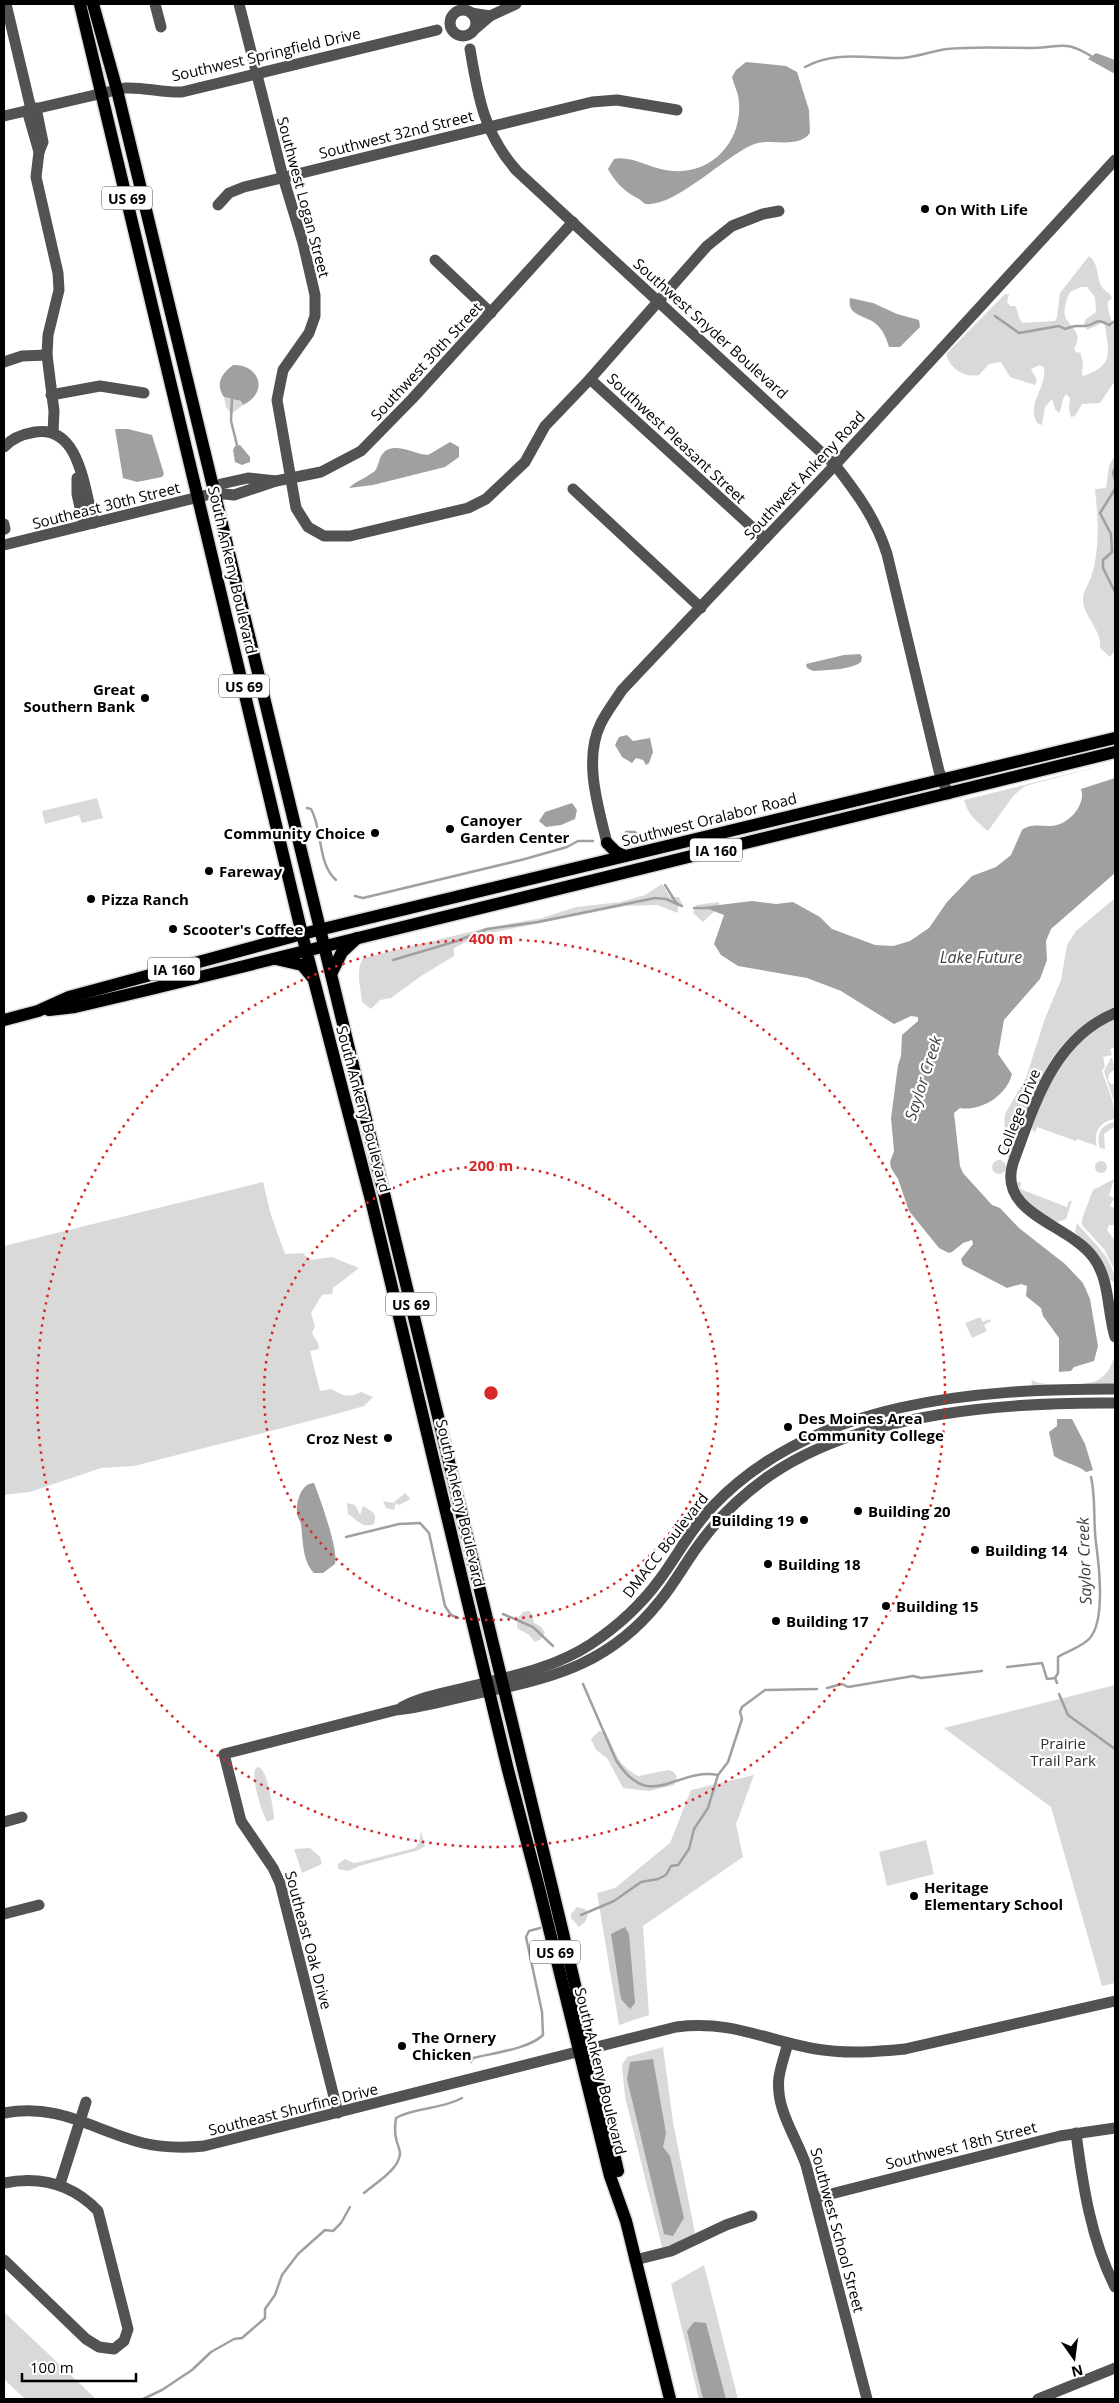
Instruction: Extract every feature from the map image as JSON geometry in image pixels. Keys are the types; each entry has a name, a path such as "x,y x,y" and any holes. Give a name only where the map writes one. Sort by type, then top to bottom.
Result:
{"main road":[{"name":"South Ankeny Boulevard","path":"80,4 199,497 311,932 315,947 331,974 503,1684 585,2049 610,2176 626,2221 670,2399"},
{"name":"South Ankeny Boulevard","path":"93,4 117,90 214,493 315,947 314,979 368,1185 488,1686 585,2049"},
{"name":"Southwest Oralabor Road","path":"311,932 1115,738"},
{"name":"Southwest Oralabor Road","path":"315,947 1115,752"},
{"path":"607,843 616,852 625,856"},
{"path":"598,863 605,852 607,843"},
{"name":"IA 160","path":"38,1011 69,997 311,932"},
{"path":"331,974 342,952 357,938"},
{"name":"IA 160","path":"4,1020 38,1011 75,1007 315,947"},
{"path":"269,958 302,965 314,979"},
{"path":"414,1376 428,1374"}],"street":[{"path":"6,4 31,109 43,138 36,177 58,273 59,290 48,335 47,355 55,423 53,434"},
{"path":"155,4 160,26"},
{"name":"Southwest Logan Street","path":"239,4 282,177 303,243 315,295 315,316 309,333 282,370 277,390 277,400 299,517 308,527 324,536 350,536 477,504 491,496 525,462 545,426 590,379 720,234 753,217 779,211"},
{"path":"490,16 462,8 463,31 516,4"},
{"name":"Southwest Snyder Boulevard","path":"462,8 476,20 463,31 470,49 488,128 494,141 509,162 835,465 867,509 882,537 909,646 926,690 948,794"},
{"name":"Southwest Springfield Drive","path":"4,116 117,90 143,87 169,92 182,92 436,30 463,31"},
{"name":"Southwest 32nd Street","path":"218,205 233,191 282,177 604,100 617,100 678,110"},
{"name":"Southwest Ankeny Road","path":"607,843 593,772 594,752 601,723 622,690 835,465 1115,160"},
{"name":"Southwest 30th Street","path":"214,493 221,484 248,478 276,481 291,480 335,466 367,446 573,222"},
{"path":"435,260 491,313"},
{"path":"4,362 22,356 47,355"},
{"name":"Southwest Pleasant Street","path":"590,379 765,539"},
{"path":"51,395 100,386 144,393"},
{"path":"4,447 10,440 26,434 46,432 53,434 70,445 76,454 78,467 77,494 89,524"},
{"path":"573,489 701,608"},
{"name":"Southeast 30th Street","path":"4,545 214,493"},
{"name":"College Drive","path":"1114,1332 1101,1270 1093,1256 1066,1233 1023,1207 1016,1198 1011,1179 1013,1164 1051,1070 1075,1039 1091,1026 1115,1013"},
{"name":"DMACC Boulevard","path":"503,1684 561,1660 591,1644 619,1624 651,1591 690,1533 725,1494 761,1464 806,1438 850,1422 932,1403 1018,1392 1115,1389"},
{"name":"DMACC Boulevard","path":"503,1684 564,1672 600,1655 629,1636 659,1603 703,1539 725,1514 769,1476 813,1450 868,1431 962,1412 1056,1403 1115,1403"},
{"path":"488,1686 503,1684"},
{"name":"Southeast Oak Drive","path":"338,2113 280,1883 274,1868 241,1821 224,1754 396,1710 427,1696 488,1686"},
{"path":"4,1822 22,1817"},
{"path":"4,1914 39,1905"},
{"name":"Southeast Shurfine Drive","path":"4,2113 47,2112 81,2120 142,2143 188,2148 220,2143 661,2030 697,2025 740,2029 788,2043 842,2053 905,2050 1115,2001"},
{"name":"Southwest School Street","path":"788,2043 779,2076 779,2096 787,2123 799,2143 868,2399"},
{"path":"60,2184 86,2102"},
{"name":"Southwest 18th Street","path":"815,2198 1006,2149 1076,2133 1115,2128"},
{"path":"1076,2133 1087,2208 1098,2241 1101,2259 1115,2287"},
{"path":"4,2183 26,2180 60,2184 88,2200 98,2210 128,2328 124,2341 114,2349 99,2347 86,2339 4,2260"},
{"path":"635,2260 671,2251 726,2225 752,2216"},
{"path":"1038,2399 1115,2368"}],"green space":[{"path":"1089,256 1096,265 1101,285 1112,298 1108,305 1113,325 1115,324 1115,381 1100,403 1082,404 1075,416 1071,417 1069,409 1070,398 1066,394 1059,413 1055,409 1052,399 1045,407 1042,425 1037,423 1034,416 1035,402 1044,375 1044,368 1040,365 1031,369 1037,380 1035,385 1010,377 1001,362 989,364 979,375 963,374 951,364 946,354 1005,294 1009,294 1007,302 1010,306 1015,306 1023,323 1055,321 1060,293","holes":["1081,287 1087,287 1095,297 1096,312 1086,319 1084,324 1087,330 1102,323 1105,326 1108,351 1105,362 1094,372 1084,376 1082,375 1083,363 1080,352 1077,353 1074,349 1077,343 1077,334 1067,320 1065,310 1070,292"]},
{"path":"224,397 241,401 243,405 231,414 226,407"},
{"path":"1115,455 1115,650 1110,657 1100,648 1099,637 1086,611 1083,597 1095,564 1097,521 1095,489 1106,488 1109,466"},
{"path":"1115,762 1025,786 1014,795 988,831 970,814 964,800"},
{"path":"97,798 103,818 82,823 79,815 45,824 42,811"},
{"path":"662,884 670,897 679,897 682,904 678,907 678,913 657,905 625,906 480,935 454,948 454,956 421,976 391,998 380,1000 371,1009 362,1002 359,969 363,958 486,928 542,918 576,907 621,902 645,895"},
{"path":"1115,898 1115,1008 1078,1030 1053,1057 1036,1090 1010,1160 1003,1148 1005,1114 1026,1078 1044,1021 1061,980 1067,945 1076,931"},
{"path":"719,902 719,907 703,922 693,913 696,905"},
{"path":"1115,1018 1115,1048 1110,1049 1112,1055 1103,1057 1105,1067 1102,1070 1112,1100 1114,1119 1109,1120 1099,1128 1096,1136 1097,1146 1077,1139 1076,1141 1037,1127 1035,1132 1033,1131 1032,1128 1045,1093 1062,1064 1084,1039"},
{"path":"1111,1058 1115,1069 1109,1074 1108,1080 1111,1084 1115,1084 1115,1105 1104,1071"},
{"path":"1114,1122 1114,1127 1104,1134 1105,1149 1100,1148 1100,1131 1109,1123"},
{"path":"999,1160 1004,1162 1006,1167 1004,1172 999,1174 994,1172 992,1167 994,1162"},
{"path":"1101,1161 1107,1167 1101,1173 1095,1167"},
{"path":"1114,1179 1109,1196 1114,1198 1110,1206 1115,1208 1115,1225 1109,1225 1107,1230 1115,1241 1115,1271 1104,1249 1082,1225 1082,1219 1093,1190"},
{"path":"263,1182 271,1215 285,1254 303,1253 310,1260 332,1257 359,1268 333,1288 332,1294 322,1295 311,1313 315,1326 312,1333 319,1349 310,1351 320,1391 331,1389 349,1396 361,1392 373,1397 364,1406 325,1417 134,1466 101,1468 30,1492 4,1495 4,1246"},
{"path":"1017,1182 1021,1182 1020,1189 1067,1207 1069,1201 1072,1201 1066,1219 1058,1222 1037,1212 1023,1197"},
{"path":"1077,1223 1101,1250 1111,1265 1115,1283 1110,1280 1104,1266 1095,1254 1075,1232"},
{"path":"980,1317 983,1322 990,1319 991,1321 984,1325 987,1331 972,1338 965,1323"},
{"path":"1113,1360 1115,1360 1115,1385 1031,1387 1032,1380 1045,1384 1063,1385 1090,1383 1096,1381 1107,1372"},
{"path":"405,1493 410,1498 409,1500 399,1505 396,1503 394,1510 386,1508 383,1501 393,1503"},
{"path":"347,1503 355,1505 360,1515 363,1506 371,1511 375,1515 374,1524 363,1525 348,1514"},
{"path":"523,1612 531,1612 534,1623 545,1632 541,1639 535,1642 529,1635 517,1628 518,1618"},
{"name":"Prairie Trail Park","path":"1115,1685 1115,1983 1102,1986 1051,1807 944,1728"},
{"path":"599,1731 606,1733 618,1758 631,1772 638,1776 668,1770 674,1772 677,1777 674,1785 649,1791 623,1788 607,1758 596,1750 591,1739"},
{"path":"259,1767 267,1781 274,1815 274,1819 267,1822 254,1778 256,1768"},
{"path":"754,1775 736,1824 743,1857 643,1926 649,2015 619,2025 597,1893 615,1888 670,1843 691,1790"},
{"path":"421,1831 425,1846 419,1850 359,1866 348,1871 338,1869 338,1864 345,1859 354,1863 415,1848 419,1843"},
{"path":"926,1840 934,1874 887,1886 879,1852"},
{"path":"310,1848 320,1857 322,1864 302,1873 294,1849"},
{"path":"577,1907 585,1909 588,1915 585,1922 579,1927 571,1918 571,1914"},
{"path":"663,2047 673,2122 695,2233 677,2247 663,2251 625,2097 622,2065 627,2057"},
{"path":"704,2265 738,2399 699,2399 671,2284"},
{"path":"4,2312 96,2399 25,2399 4,2379"}],"water":[{"path":"1096,53 1115,60 1115,74 1088,59"},
{"path":"746,62 786,66 797,72 809,110 810,133 798,141 767,142 752,145 685,190 658,203 645,204 628,193 608,169 614,159 633,160 660,169 681,171 696,169 719,155 735,132 738,118 739,100 732,77 736,70"},
{"path":"850,298 873,303 897,314 919,320 920,327 900,347 889,347 885,336 878,326 853,311"},
{"path":"233,365 249,369 258,380 259,386 256,393 251,400 243,405 241,401 224,397 220,388 221,379 225,372"},
{"path":"115,429 128,429 152,435 164,474 162,477 137,482 123,478"},
{"path":"450,442 459,447 459,457 445,467 373,485 349,488 374,472 385,451 396,448 428,455"},
{"path":"240,445 250,457 250,462 242,465 235,462 233,450 235,446"},
{"path":"860,654 862,657 861,662 845,668 813,671 807,668 806,664 844,655"},
{"path":"627,735 633,741 650,738 653,752 649,763 646,765 643,760 636,758 632,763 622,757 615,745 619,737"},
{"name":"Lake Future","path":"1115,778 1115,873 1051,929 1046,941 1047,960 1040,979 1004,1020 998,1054 1012,1074 1005,1089 984,1105 968,1109 960,1108 954,1113 960,1166 963,1173 992,1205 1000,1208 1019,1228 1065,1264 1083,1283 1090,1299 1098,1346 1094,1361 1074,1367 1071,1371 1059,1372 1059,1338 1043,1316 1041,1308 1026,1296 1027,1286 1021,1284 1007,1288 963,1265 961,1259 973,1244 972,1240 963,1243 949,1253 939,1248 909,1211 898,1179 891,1168 890,1162 894,1151 891,1118 898,1065 901,1056 902,1035 918,1021 918,1017 911,1016 894,1024 841,991 807,978 738,966 721,955 714,944 724,915 703,907 752,901 776,904 793,902 820,917 832,929 875,945 893,946 910,941 929,928 947,902 972,876 996,867 1011,855 1022,830 1030,826 1053,826 1063,823 1073,816 1080,805 1081,789"},
{"path":"572,803 577,810 575,819 561,825 546,827 539,821 545,812"},
{"path":"1057,1419 1072,1419 1085,1444 1093,1470 1086,1472 1054,1456 1049,1432 1057,1426"},
{"path":"314,1483 328,1524 335,1557 335,1564 323,1573 314,1573 307,1563 301,1524 297,1514 300,1494 306,1486"},
{"path":"625,1927 629,1934 635,2003 630,2009 621,1999 611,1934"},
{"path":"653,2059 666,2133 663,2147 670,2156 684,2218 673,2236 664,2234 627,2079 630,2062"},
{"path":"694,2322 706,2323 726,2399 703,2399 687,2331"}],"waterway":[{"path":"805,67 817,62 841,57 902,58 947,49 969,48 1069,46 1091,56"},
{"path":"995,316 1019,333 1059,326 1065,329 1073,326 1089,326 1098,321 1109,325 1115,321"},
{"path":"232,399 231,421 237,445"},
{"name":"Saylor Creek","path":"1115,468 1113,473 1115,480"},
{"name":"Saylor Creek","path":"1115,489 1100,513 1111,534 1112,552 1103,560 1103,568 1115,592"},
{"path":"307,808 311,809 315,817 323,856 330,873 336,880"},
{"path":"626,832 635,832 639,838"},
{"path":"355,896 363,898 525,859 567,847 578,841 593,841"},
{"path":"665,885 677,904"},
{"path":"393,960 457,941 487,929 538,922 655,898 666,899 682,906"},
{"path":"694,908 708,908"},
{"name":"Saylor Creek","path":"1057,1683 1055,1678 1058,1673 1058,1657 1083,1644 1090,1638 1098,1618 1100,1578 1091,1477"},
{"path":"346,1537 399,1524 420,1523 429,1533 445,1606 451,1615 458,1618"},
{"path":"503,1614 533,1627 553,1646"},
{"path":"1007,1667 1042,1663 1047,1679 1055,1678"},
{"path":"827,1688 842,1684 848,1687 913,1676 921,1678 982,1671"},
{"path":"583,1684 616,1760 628,1776 640,1784 652,1786 664,1785 703,1774 718,1775"},
{"path":"581,1915 614,1901 641,1882 658,1879 666,1875 671,1866 678,1865 689,1849 694,1829 708,1808 718,1775 728,1762 742,1719 740,1712 742,1707 765,1690 817,1689"},
{"name":"Saylor Creek","path":"1059,1694 1068,1715 1115,1749"},
{"path":"471,2062 473,2058 529,2044 543,2035 542,2012 526,1937 529,1931 540,1928"},
{"path":"364,2193 388,2174 398,2161 400,2155 395,2134 396,2118 403,2114 445,2105 462,2098"},
{"path":"143,2399 162,2390 192,2370 211,2352 234,2339 242,2338 265,2318 265,2309 275,2295 282,2275 298,2254 325,2230 333,2231 341,2223 350,2207"}],"place":[{"name":"On With Life","path":"925,209"},
{"name":"Great Southern Bank","path":"145,698"},
{"name":"Canoyer Garden Center","path":"450,829"},
{"name":"Community Choice","path":"375,833"},
{"name":"Fareway","path":"209,871"},
{"name":"Pizza Ranch","path":"91,899"},
{"name":"Scooter's Coffee","path":"173,929"},
{"name":"Des Moines Area Community College","path":"788,1427"},
{"name":"Croz Nest","path":"388,1438"},
{"name":"Building 20","path":"858,1511"},
{"name":"Building 19","path":"804,1520"},
{"name":"Building 14","path":"975,1550"},
{"name":"Building 18","path":"768,1564"},
{"name":"Building 15","path":"886,1606"},
{"name":"Building 17","path":"776,1621"},
{"name":"Heritage Elementary School","path":"914,1896"},
{"name":"The Ornery Chicken","path":"402,2046"}]}
